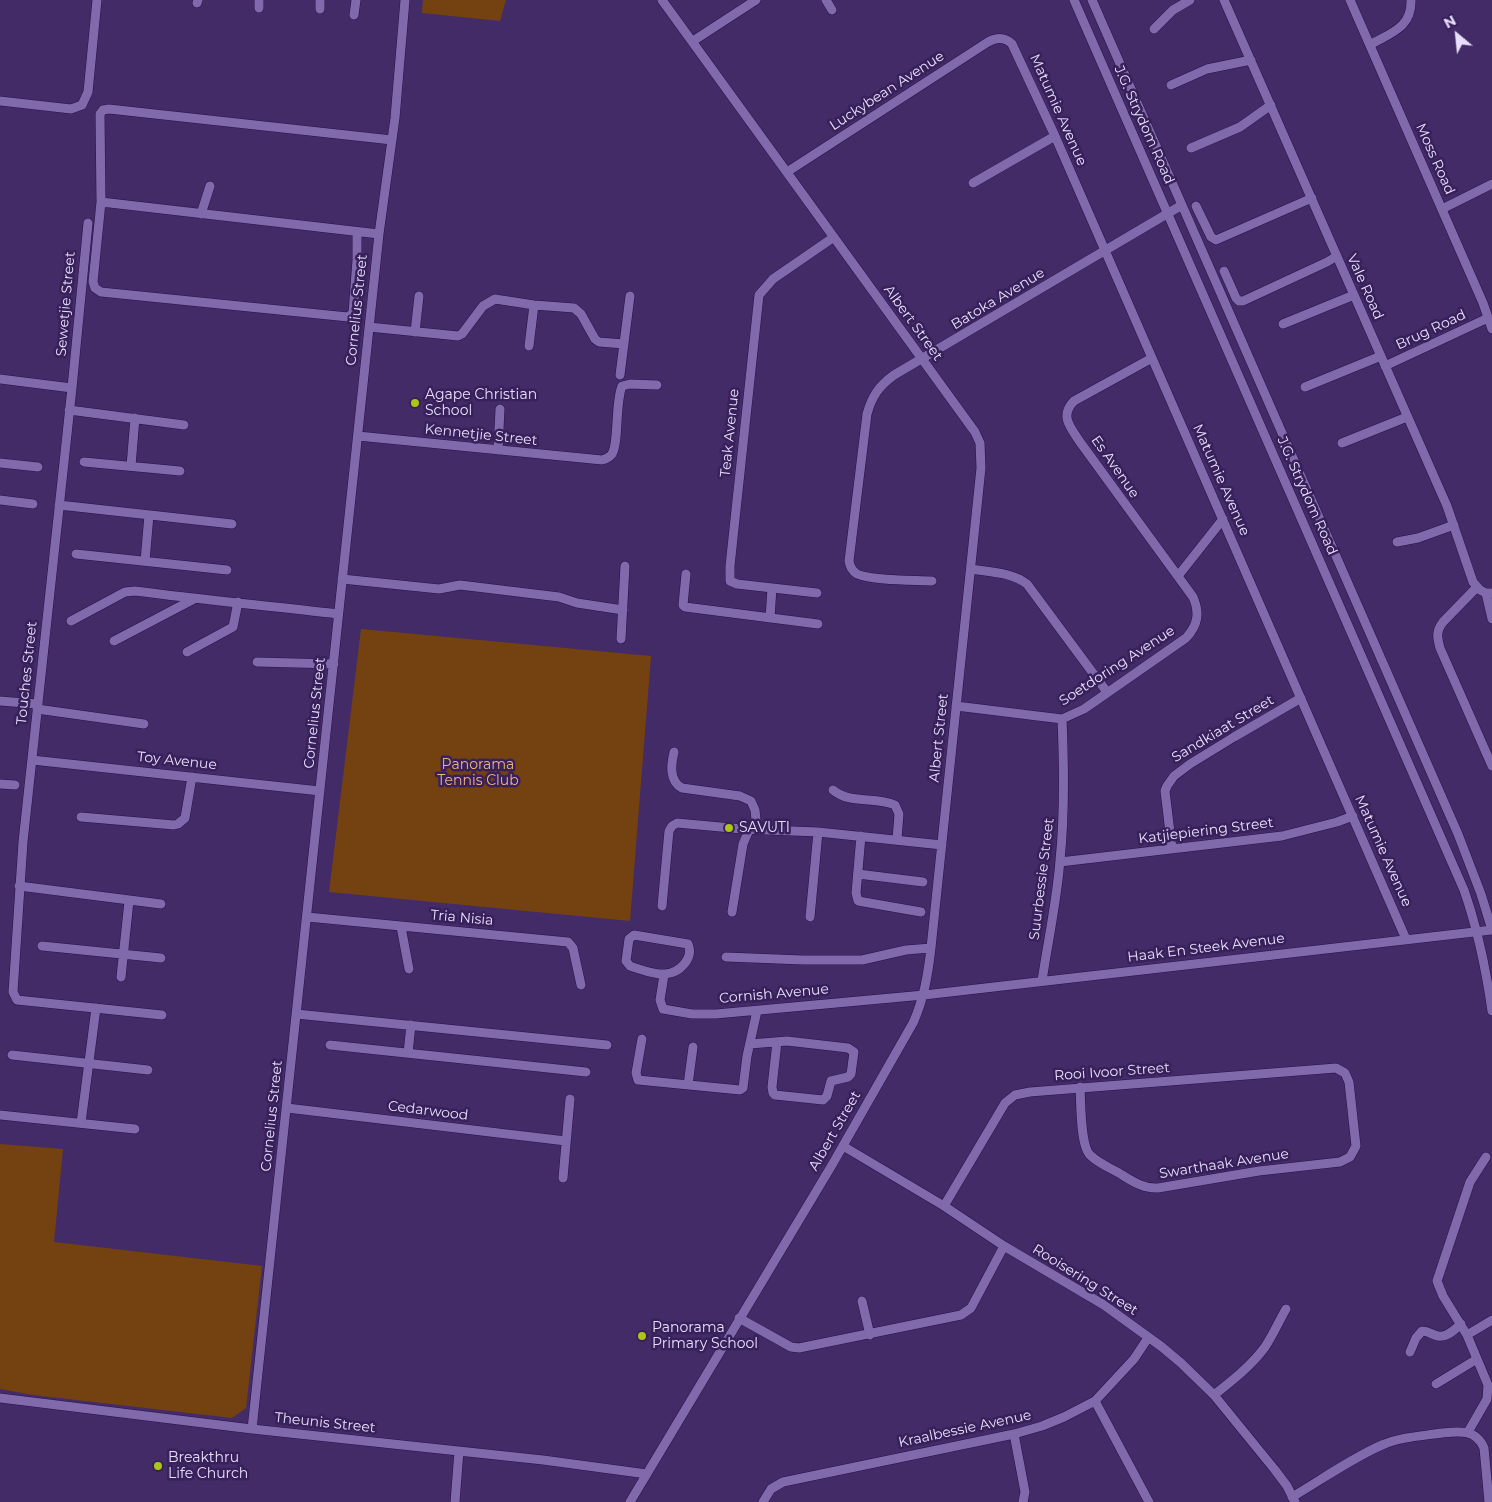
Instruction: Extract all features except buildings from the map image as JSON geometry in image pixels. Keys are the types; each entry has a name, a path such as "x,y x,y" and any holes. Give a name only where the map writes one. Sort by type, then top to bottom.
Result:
{"street":[{"path":"0,102 71,109 82,105 88,92 98,0"},
{"path":"354,15 356,0"},
{"name":"Cornelius Street","path":"252,1429 379,234 392,140 404,0"},
{"name":"Albert Street","path":"630,1502 843,1146 913,1023 924,995 931,948 980,479 980,443 975,432 662,0"},
{"path":"693,41 756,0"},
{"path":"826,0 832,10"},
{"name":"J.G. Strydom Road","path":"1074,0 1454,865 1478,931 1492,1011"},
{"name":"J.G. Strydom Road","path":"1092,0 1458,834 1481,894 1492,930"},
{"path":"1154,29 1173,10 1190,0"},
{"name":"Vale Road","path":"1224,0 1454,525 1472,579 1477,587"},
{"name":"Moss Road","path":"1350,0 1442,209 1492,329"},
{"path":"1370,44 1404,25 1409,16 1411,0"},
{"name":"Matumie Avenue","path":"1003,38 1009,41 1018,53 1406,939"},
{"name":"Luckybean Avenue","path":"787,172 988,42 1003,38"},
{"path":"1170,85 1216,66 1251,60"},
{"path":"1191,148 1240,127 1271,105"},
{"path":"357,232 353,313 348,317 101,292 95,288 94,282 101,202 100,114 104,109 392,140"},
{"path":"973,183 1055,136"},
{"path":"1442,209 1492,184"},
{"path":"201,214 210,186"},
{"path":"1196,206 1211,237 1216,240 1312,198"},
{"path":"101,202 379,234"},
{"name":"Batoka Avenue","path":"932,581 867,577 853,571 849,562 862,443 870,400 876,390 886,381 1182,205"},
{"name":"Sewetjie Street","path":"72,388 88,223"},
{"name":"Teak Avenue","path":"817,592 732,582 729,572 757,301 763,289 773,279 834,237"},
{"path":"1224,271 1236,298 1239,301 1243,301 1337,256"},
{"path":"1283,324 1354,294"},
{"path":"416,332 419,296"},
{"path":"620,375 630,296"},
{"path":"369,327 458,336 462,334 483,306 495,299 534,305 574,308 581,314 598,342 624,344"},
{"path":"529,346 534,305"},
{"name":"Brug Road","path":"1385,366 1488,318"},
{"path":"1305,387 1381,356"},
{"name":"Es Avenue","path":"1152,358 1074,401 1067,411 1067,417 1080,442 1195,602 1198,614 1196,623"},
{"path":"0,379 72,388"},
{"name":"Kennetjie Street","path":"358,436 602,460 609,458 614,450 622,386 630,384 657,385"},
{"name":"Touches Street","path":"72,388 58,505 19,886 13,992 17,1000 96,1008"},
{"path":"498,450 500,409"},
{"path":"69,410 184,425"},
{"path":"1342,443 1407,416"},
{"path":"131,466 135,418"},
{"path":"84,462 180,471"},
{"path":"0,463 38,467"},
{"path":"0,500 33,504"},
{"path":"58,505 232,524"},
{"path":"145,561 149,515"},
{"path":"1178,576 1223,519"},
{"path":"1397,542 1418,538 1454,525"},
{"path":"76,554 227,570"},
{"path":"621,639 625,566"},
{"path":"971,570 1013,577 1027,584 1106,692"},
{"path":"686,574 683,605 685,608 818,624"},
{"path":"342,579 439,589 460,585 559,597 577,603 623,610"},
{"path":"1492,619 1489,593 1477,587 1439,627 1437,638 1492,766"},
{"path":"770,618 772,588"},
{"path":"71,621 130,591 338,614"},
{"path":"114,641 194,599"},
{"path":"187,652 233,626 238,602"},
{"name":"Soetdoring Avenue","path":"956,706 1062,719 1084,709 1186,638 1196,623"},
{"path":"256,662 334,664"},
{"name":"Sandkiaat Street","path":"1172,849 1165,791 1174,776 1234,737 1301,698"},
{"path":"0,701 144,724"},
{"name":"Suurbessie Street","path":"1042,981 1060,862 1064,809 1062,719"},
{"path":"674,752 671,770 679,786 740,796 751,801 755,806 749,830 743,844 732,912"},
{"name":"Toy Avenue","path":"32,760 320,791"},
{"path":"81,817 178,824 184,818 192,777"},
{"path":"0,784 15,785"},
{"path":"833,790 844,798 885,801 896,805 899,814 897,839"},
{"name":"Katjiepiering Street","path":"1060,862 1290,835 1353,816"},
{"path":"662,906 669,831 672,826 677,824 749,830 818,832 942,845"},
{"path":"810,918 818,832"},
{"path":"861,836 856,895 858,901 921,912"},
{"path":"858,874 923,882"},
{"path":"19,886 161,904"},
{"path":"121,977 129,901"},
{"name":"Tria Nisia","path":"307,917 568,942 573,948 581,985"},
{"path":"401,927 409,969"},
{"name":"Haak En Steek Avenue","path":"924,995 1492,930"},
{"path":"634,935 689,944 686,963 676,971 664,975 628,965 626,961 630,937 634,935"},
{"path":"42,946 161,958"},
{"path":"726,956 803,960 862,960 906,950 931,948"},
{"name":"Cornish Avenue","path":"664,975 660,1000 665,1010 708,1014 924,995"},
{"path":"81,1123 96,1008 162,1015"},
{"path":"642,1039 636,1073 638,1080 741,1089 757,1011"},
{"path":"296,1014 607,1045"},
{"path":"408,1053 411,1025"},
{"path":"750,1044 786,1041 848,1048 854,1052 851,1074 848,1077 831,1081 827,1096 823,1100 773,1093 777,1042"},
{"path":"330,1045 586,1072"},
{"path":"688,1085 693,1047"},
{"path":"12,1055 148,1070"},
{"name":"Rooi Ivoor Street","path":"944,1206 1005,1103 1010,1098 1019,1094 1080,1087 1336,1068 1343,1071"},
{"name":"Swarthaak Avenue","path":"1080,1087 1084,1141 1088,1152 1094,1158 1140,1186 1158,1188 1259,1171 1340,1162 1350,1157 1356,1146 1356,1141 1351,1089 1343,1071"},
{"path":"563,1178 570,1099"},
{"name":"Cedarwood","path":"287,1108 566,1141"},
{"path":"0,1115 136,1129"},
{"name":"Rooisering Street","path":"843,1146 944,1206 1004,1246 1104,1305 1181,1362 1214,1396 1275,1470 1293,1500"},
{"path":"1468,1432 1487,1399 1489,1391 1488,1372 1477,1358 1462,1324 1440,1290 1438,1277 1470,1182 1486,1157"},
{"path":"739,1318 796,1348 803,1348 935,1322 965,1314 971,1308 1004,1246"},
{"path":"862,1301 870,1335"},
{"path":"1214,1396 1258,1356 1286,1309"},
{"path":"1467,1335 1492,1320"},
{"path":"1410,1352 1422,1331 1429,1331 1437,1336 1444,1336 1462,1324"},
{"name":"Kraalbessie Avenue","path":"763,1502 771,1489 783,1482 1014,1434 1064,1417 1095,1401 1134,1359 1148,1338"},
{"path":"1436,1384 1477,1358"},
{"name":"Theunis Street","path":"0,1398 252,1429 543,1460 647,1474"},
{"path":"1095,1401 1149,1502"},
{"path":"1293,1500 1383,1444 1410,1437 1460,1431 1468,1432 1480,1439 1484,1448 1488,1502"},
{"path":"1014,1434 1025,1492 1023,1502"},
{"path":"455,1502 459,1451"}],"green space":[{"path":"423,0 506,0 500,21 422,13"},
{"name":"Panorama Tennis Club","path":"361,629 651,656 630,921 329,892"},
{"path":"0,1144 63,1149 54,1242 262,1266 246,1408 232,1418 33,1395 0,1389"}],"place":[{"name":"Agape Christian School","path":"415,403"},
{"name":"SAVUTI","path":"729,828"},
{"name":"Panorama Primary School","path":"642,1336"},
{"name":"Breakthru Life Church","path":"158,1466"}]}
